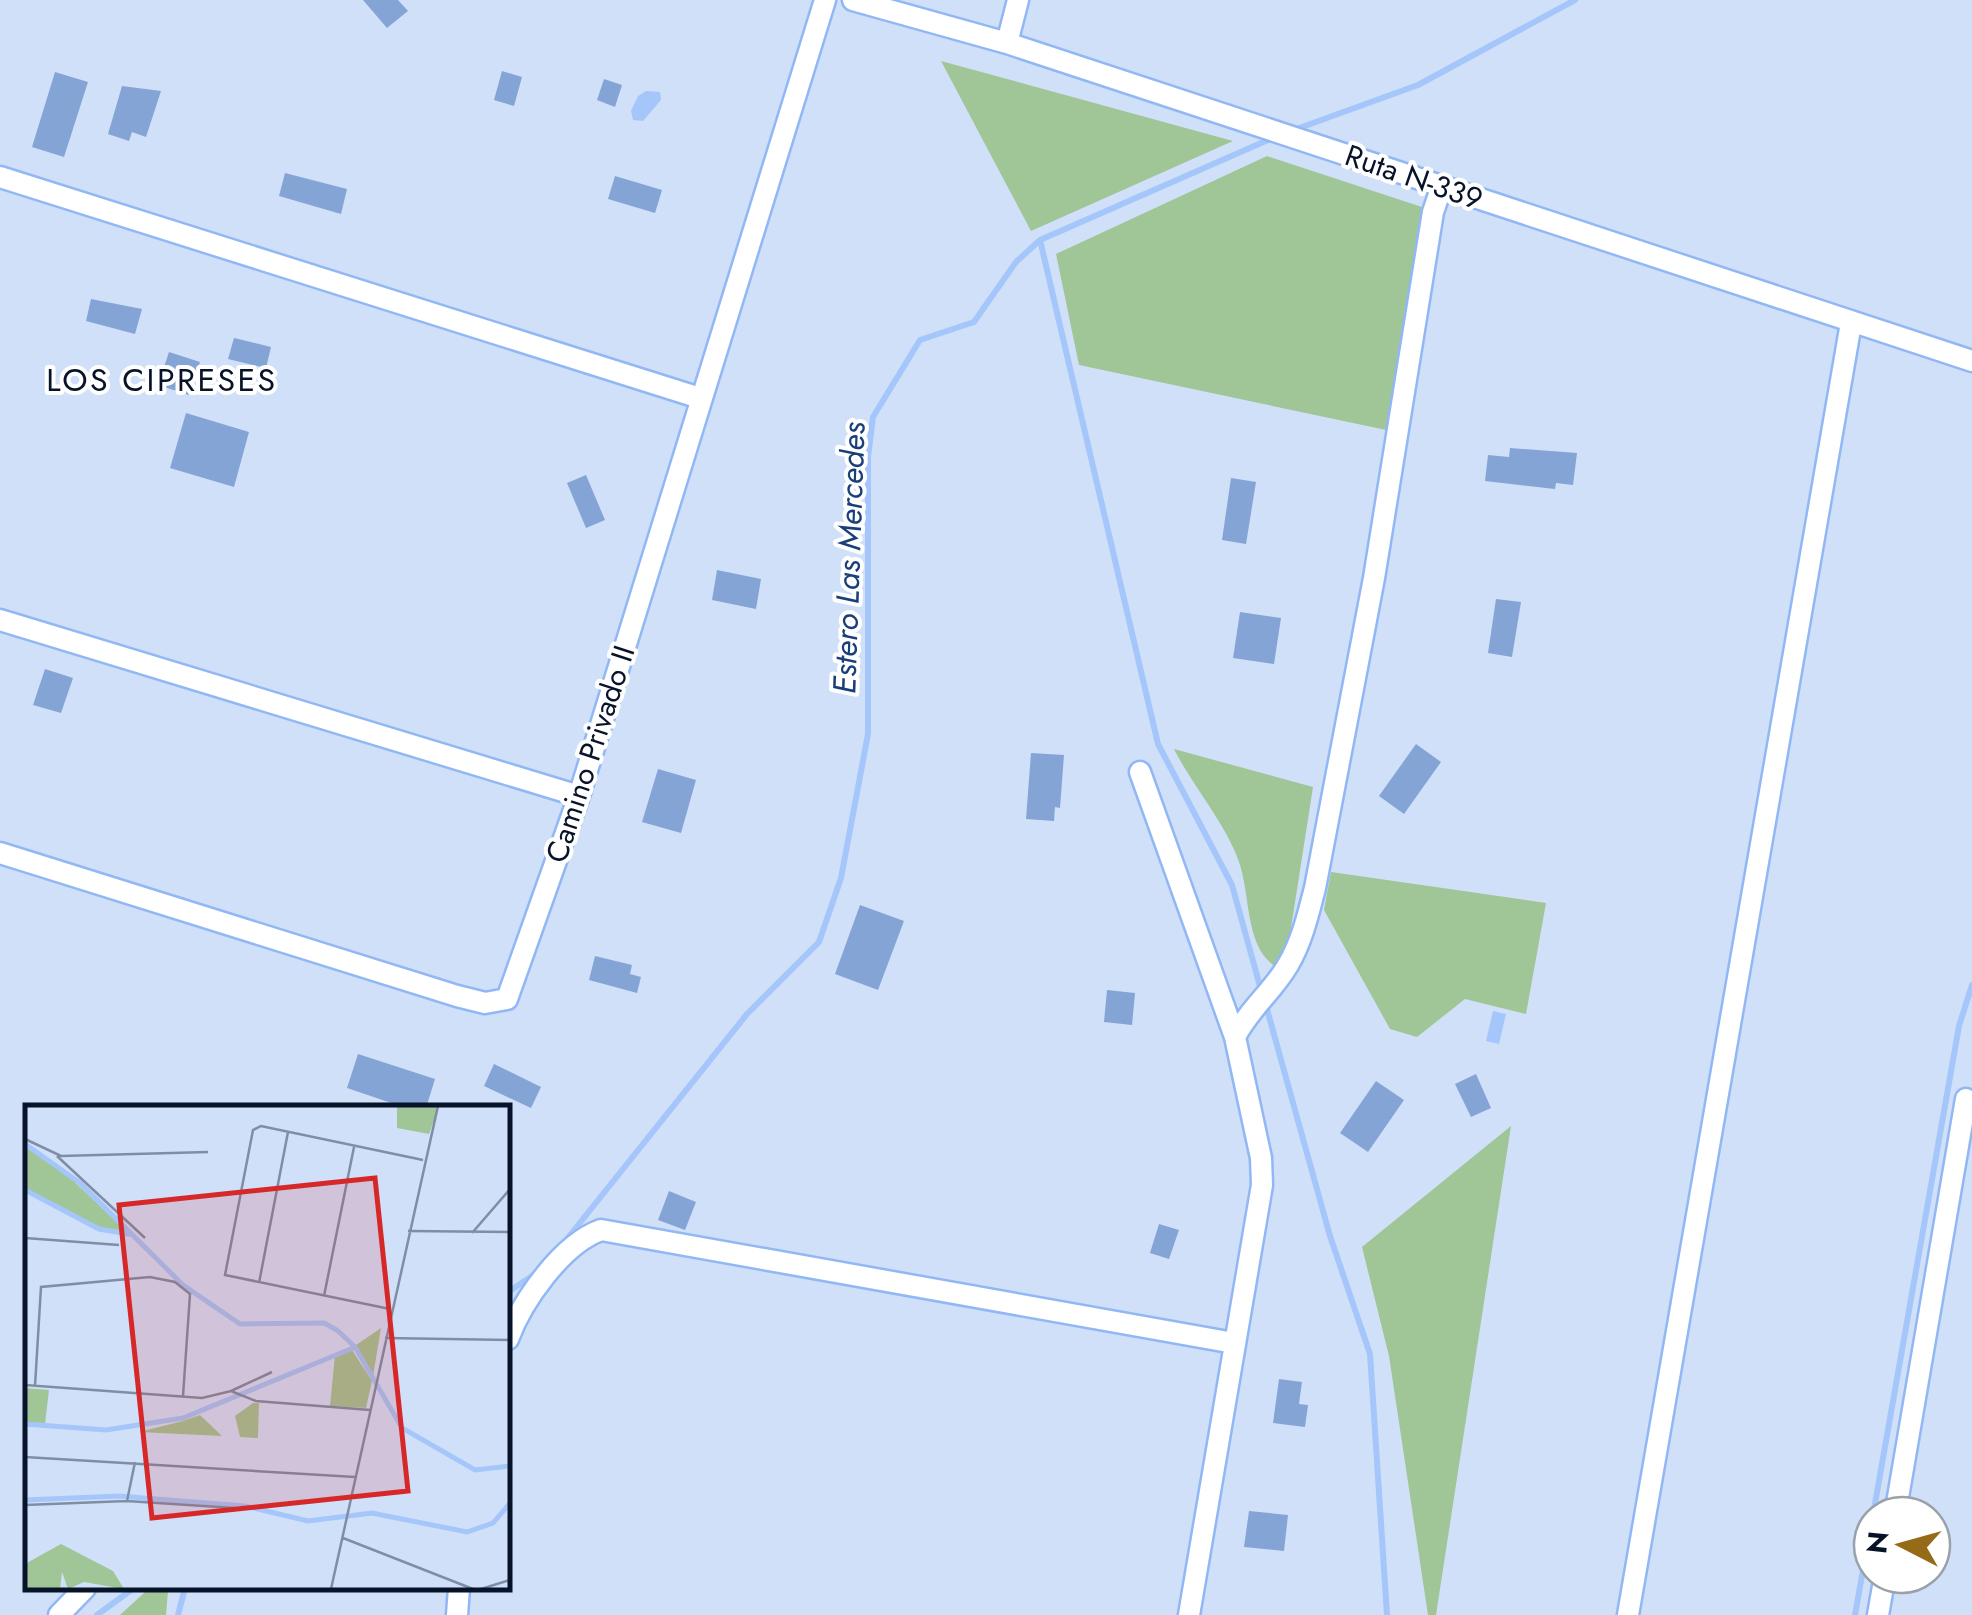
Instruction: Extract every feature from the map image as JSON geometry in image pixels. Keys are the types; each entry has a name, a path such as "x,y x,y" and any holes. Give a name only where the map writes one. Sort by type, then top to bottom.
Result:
{"street":[{"name":"Camino Privado II","path":"0,853 457,996 496,1003 508,999 579,796 825,0"},
{"name":"Ruta N-339","path":"854,0 1007,43 1972,361"},
{"path":"1007,43 1018,0"},
{"path":"0,177 700,398"},
{"path":"1235,1036 1286,968 1304,932 1315,888 1374,578 1432,212 1442,186"},
{"path":"1628,1615 1851,323"},
{"path":"0,620 579,796"},
{"path":"1140,772 1235,1036 1262,1158 1262,1186 1189,1615"},
{"path":"1898,1495 1966,1099"},
{"path":"510,1334 516,1315 580,1238 601,1230 1234,1343"},
{"path":"59,1615 83,1590"},
{"path":"457,1615 459,1590"}],"green space":[{"path":"941,61 1233,141 1031,231"},
{"path":"1267,156 1431,210 1391,431 1079,365 1056,254"},
{"path":"1174,749 1313,787 1291,928 1280,969 1269,961 1255,938 1235,851"},
{"path":"1331,872 1546,903 1526,1014 1465,999 1417,1037 1390,1029 1324,910"},
{"path":"1511,1126 1436,1615 1428,1615 1389,1356 1362,1247"},
{"path":"168,1591 166,1615 120,1615 145,1592"}],"water":[{"path":"646,91 660,92 661,100 643,121 633,120 631,111 638,96"},
{"path":"1493,1011 1506,1014 1499,1044 1486,1041"}],"building":[{"path":"363,0 398,0 408,11 387,28"},
{"path":"502,71 522,77 514,106 494,100"},
{"path":"55,72 88,82 64,157 32,147"},
{"path":"604,79 622,85 615,107 597,100"},
{"path":"122,86 161,91 146,137 132,132 129,141 108,134"},
{"path":"285,173 347,189 341,214 279,196"},
{"path":"615,176 662,190 655,213 608,199"},
{"path":"91,299 142,309 135,334 86,321"},
{"path":"234,338 271,347 266,368 228,359"},
{"path":"169,352 200,362 189,395 158,385"},
{"path":"186,413 249,432 234,487 170,468"},
{"path":"1510,448 1577,453 1573,485 1556,483 1555,489 1485,481 1488,455 1509,457"},
{"path":"586,475 605,520 586,528 567,483"},
{"path":"1231,478 1256,482 1246,544 1222,540"},
{"path":"717,570 761,579 756,609 712,600"},
{"path":"1496,599 1521,602 1512,657 1488,653"},
{"path":"1240,612 1281,618 1274,664 1233,658"},
{"path":"45,669 73,678 61,713 33,705"},
{"path":"1416,744 1441,762 1404,814 1379,796"},
{"path":"1031,753 1064,755 1060,808 1055,807 1054,821 1026,819"},
{"path":"658,769 696,780 681,833 642,822"},
{"path":"860,905 904,921 878,990 835,974"},
{"path":"595,956 632,965 630,974 641,977 637,993 589,980"},
{"path":"1107,990 1135,993 1132,1025 1104,1022"},
{"path":"358,1054 435,1079 427,1105 397,1105 347,1088"},
{"path":"494,1064 541,1087 531,1108 484,1086"},
{"path":"1476,1074 1491,1108 1471,1117 1455,1084"},
{"path":"1376,1081 1404,1100 1368,1152 1340,1133"},
{"path":"669,1191 696,1202 685,1230 658,1220"},
{"path":"1159,1224 1179,1230 1169,1259 1150,1253"},
{"path":"1279,1379 1302,1382 1299,1404 1308,1405 1305,1427 1273,1423"},
{"path":"1249,1511 1288,1515 1284,1551 1244,1547"}],"waterway":[{"name":"Estero Las Mercedes","path":"1291,131 1418,85 1575,0"},
{"name":"Estero Las Mercedes","path":"563,1244 747,1014 819,942 841,878 868,734 868,457 873,417 920,340 974,322 1016,262 1040,240 1275,137"},
{"path":"1040,240 1158,744 1232,885 1261,990"},
{"path":"1877,1495 1959,1026 1972,985"},
{"path":"1265,1002 1330,1236 1370,1354 1387,1615"},
{"name":"Estero Las Mercedes","path":"510,1291 538,1272"},
{"name":"Estero Las Mercedes","path":"97,1615 131,1590"},
{"path":"178,1615 184,1590"},
{"path":"1855,1615 1859,1595"}],"district":[{"name":"LOS CIPRESES","path":"162,380"}]}
